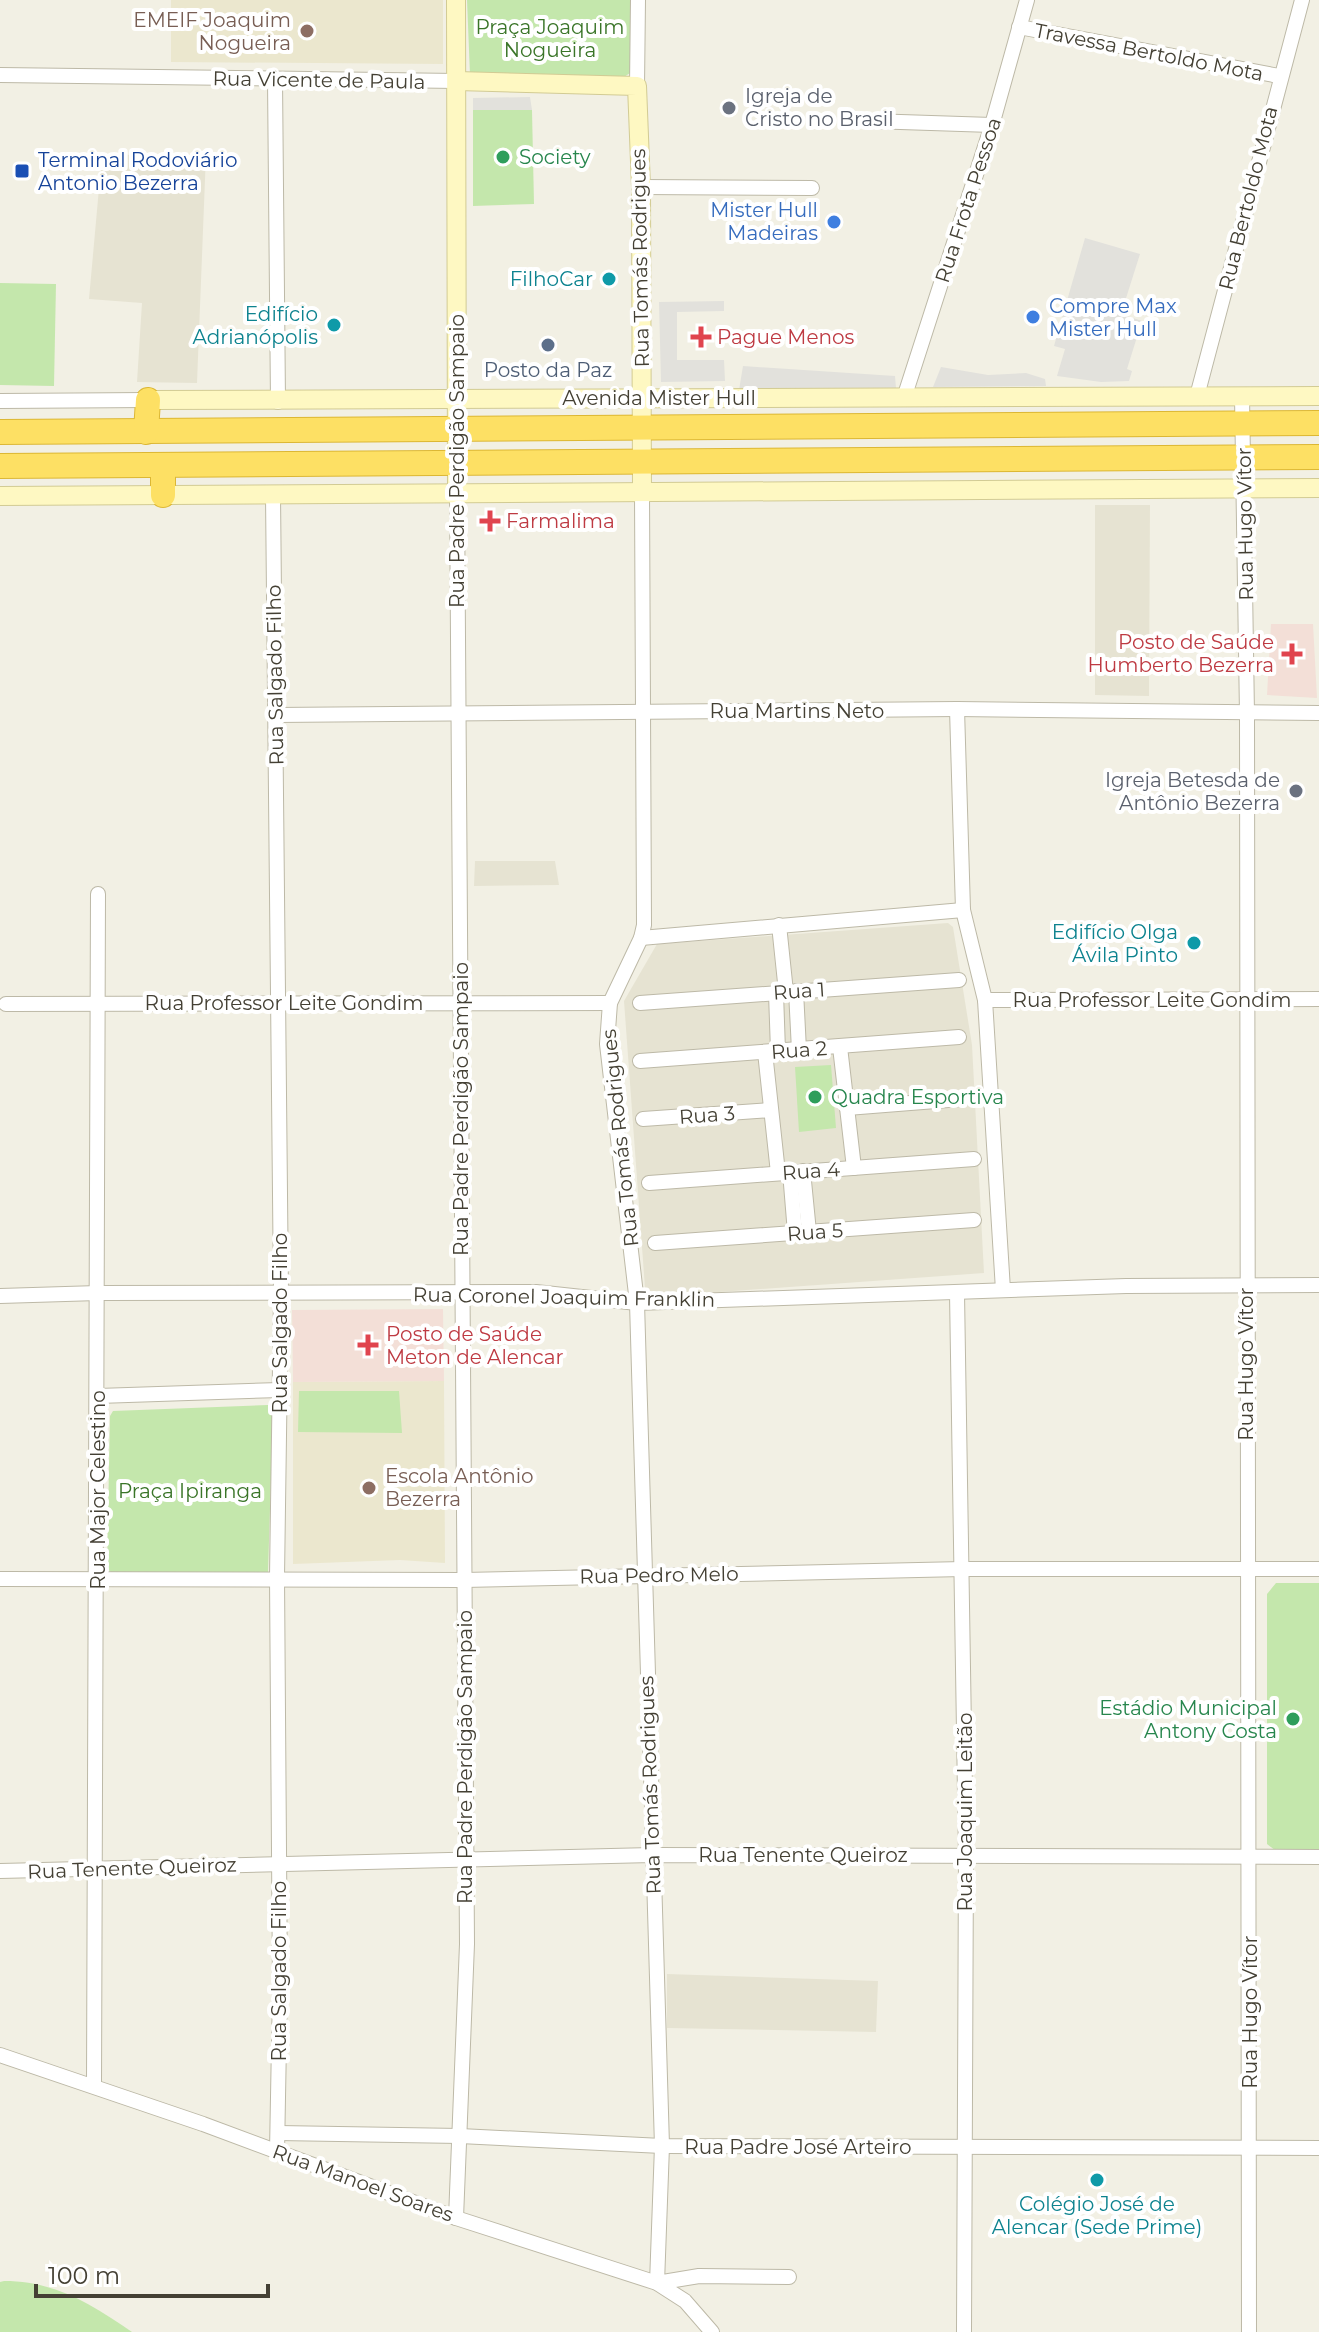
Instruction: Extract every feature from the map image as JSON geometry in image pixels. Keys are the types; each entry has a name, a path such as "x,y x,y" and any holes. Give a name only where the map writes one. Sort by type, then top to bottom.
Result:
{"highway":[{"path":"146,432 148,400"},
{"name":"Avenida Mister Hull","path":"0,432 1319,423"},
{"path":"0,466 1319,457"},
{"path":"163,466 163,495"}],"main road":[{"name":"Rua Padre Perdigão Sampaio","path":"456,0 457,492"},
{"name":"Rua Vicente de Paula","path":"457,81 637,86"},
{"name":"Rua Tomás Rodrigues","path":"637,86 641,187 642,492"},
{"name":"Avenida Mister Hull","path":"148,400 278,402 1319,396"},
{"path":"0,496 1319,488"}],"street":[{"name":"Rua Tomás Rodrigues","path":"637,86 638,0"},
{"name":"Rua Frota Pessoa","path":"904,398 992,125 1027,0"},
{"name":"Rua Bertoldo Mota","path":"1197,396 1279,76 1302,0"},
{"name":"Travessa Bertoldo Mota","path":"1019,27 1279,76"},
{"name":"Rua Vicente de Paula","path":"0,75 457,81"},
{"path":"275,80 278,402"},
{"path":"870,121 992,125"},
{"path":"641,187 812,188"},
{"name":"Rua Hugo Vítor","path":"1242,396 1247,714 1249,2332"},
{"name":"Avenida Mister Hull","path":"0,401 148,400"},
{"name":"Rua Padre Perdigão Sampaio","path":"456,2218 466,1860 457,492"},
{"name":"Rua Tomás Rodrigues","path":"642,492 644,712 641,938 610,1003 607,1044 637,1303 662,2146 657,2283"},
{"name":"Rua Salgado Filho","path":"273,495 281,1294 277,1577 280,1864 277,2152"},
{"path":"957,709 963,910 985,1000 1003,1290"},
{"name":"Rua Martins Neto","path":"276,715 957,709 1319,713"},
{"name":"Rua Major Celestino","path":"94,2086 98,894"},
{"path":"641,938 963,910"},
{"path":"779,925 786,992 799,1050"},
{"name":"Rua 1","path":"640,1003 959,980"},
{"path":"786,992 772,1052 771,1110 790,1172 802,1233"},
{"name":"Rua Professor Leite Gondim","path":"985,1000 1319,999"},
{"name":"Rua Professor Leite Gondim","path":"6,1004 610,1003"},
{"name":"Rua 2","path":"640,1061 959,1037"},
{"path":"840,1047 854,1168"},
{"path":"847,1108 961,1099"},
{"name":"Rua 3","path":"643,1119 771,1110"},
{"name":"Rua 4","path":"649,1183 974,1159"},
{"name":"Rua 5","path":"655,1243 974,1220"},
{"name":"Rua Coronel Joaquim Franklin","path":"0,1296 536,1292 637,1303 1003,1290 1319,1285"},
{"name":"Rua Joaquim Leitão","path":"957,1293 966,1856 964,2332"},
{"path":"98,1396 280,1390"},
{"name":"Rua Pedro Melo","path":"0,1579 277,1577 464,1580 963,1569 1319,1569"},
{"name":"Rua Tenente Queiroz","path":"0,1871 652,1855 1319,1857"},
{"name":"Rua Manoel Soares","path":"0,2055 94,2086 456,2218 657,2283 685,2301 712,2332"},
{"name":"Rua Padre José Arteiro","path":"278,2133 460,2136 662,2146 1319,2148"},
{"path":"657,2283 699,2276 789,2277"}],"shaded area":[{"name":"EMEIF Joaquim Nogueira","path":"171,0 443,0 443,64 171,62"},
{"path":"530,97 532,110 473,110 473,98"},
{"path":"206,154 197,383 137,382 142,303 89,299 102,155"},
{"path":"1085,238 1140,254 1121,314 1142,321 1127,369 1132,371 1129,381 1101,382 1057,376 1065,349 1054,346"},
{"path":"724,301 724,311 677,312 677,360 724,360 725,381 661,382 659,302"},
{"path":"743,366 895,376 896,388 739,390"},
{"path":"941,367 988,375 1026,373 1045,379 1046,386 933,387"},
{"path":"1095,505 1150,505 1149,696 1095,695"},
{"name":"Posto de Saúde Humberto Bezerra","path":"1271,624 1313,624 1317,698 1267,695"},
{"path":"475,861 555,861 559,885 474,886"},
{"path":"948,923 953,927 972,1045 984,1273 650,1297 645,1288 624,1001 657,944"},
{"name":"Posto de Saúde Meton de Alencar","path":"443,1309 444,1381 293,1382 292,1310"},
{"name":"Escola Antônio Bezerra","path":"444,1381 445,1563 400,1560 293,1564 293,1382"},
{"path":"667,1974 878,1981 876,2032 667,2028"}],"green space":[{"name":"Praça Joaquim Nogueira","path":"467,0 633,0 633,71 624,77 470,75"},
{"name":"Society","path":"473,110 532,110 534,204 473,206"},
{"path":"0,283 56,284 54,386 0,385"},
{"name":"Quadra Esportiva","path":"831,1065 836,1128 799,1132 795,1067"},
{"path":"299,1391 399,1391 402,1433 298,1432"},
{"name":"Praça Ipiranga","path":"268,1405 273,1412 268,1572 111,1572 107,1569 110,1416 113,1411"},
{"name":"Estádio Municipal Antony Costa","path":"1276,1583 1319,1583 1319,1851 1276,1851 1267,1844 1267,1594"},
{"path":"0,2282 40,2285 72,2296 132,2332 0,2332"}],"place":[{"name":"EMEIF Joaquim Nogueira","path":"307,31"},
{"name":"Igreja de Cristo no Brasil","path":"729,108"},
{"name":"Society","path":"503,157"},
{"name":"Terminal Rodoviário Antonio Bezerra","path":"22,171"},
{"name":"Mister Hull Madeiras","path":"834,222"},
{"name":"FilhoCar","path":"609,279"},
{"name":"Compre Max Mister Hull","path":"1033,317"},
{"name":"Edifício Adrianópolis","path":"334,325"},
{"name":"Pague Menos","path":"701,337"},
{"name":"Posto da Paz","path":"548,345"},
{"name":"Farmalima","path":"490,521"},
{"name":"Posto de Saúde Humberto Bezerra","path":"1292,654"},
{"name":"Igreja Betesda de Antônio Bezerra","path":"1296,791"},
{"name":"Edifício Olga Ávila Pinto","path":"1194,943"},
{"name":"Quadra Esportiva","path":"815,1097"},
{"name":"Posto de Saúde Meton de Alencar","path":"368,1345"},
{"name":"Escola Antônio Bezerra","path":"369,1488"},
{"name":"Estádio Municipal Antony Costa","path":"1293,1719"},
{"name":"Colégio José de Alencar (Sede Prime)","path":"1097,2180"}]}
